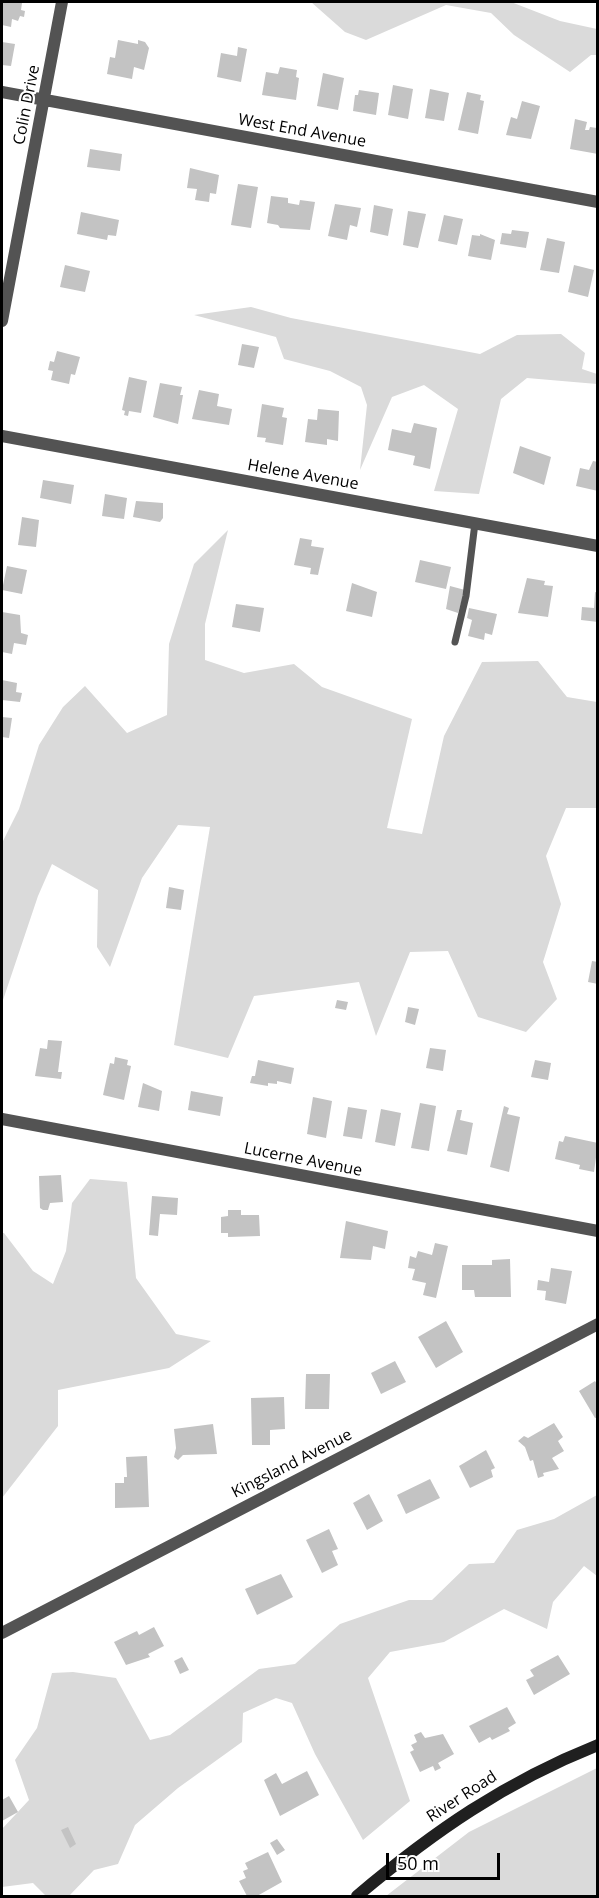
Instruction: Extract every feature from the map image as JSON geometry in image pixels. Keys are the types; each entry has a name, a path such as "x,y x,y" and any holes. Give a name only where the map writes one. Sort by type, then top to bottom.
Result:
{"street":[{"name":"Colin Drive","path":"2,321 62,2"},
{"name":"West End Avenue","path":"2,92 597,202"},
{"name":"Helene Avenue","path":"2,436 597,546"},
{"name":"Lucerne Avenue","path":"2,1119 597,1231"},
{"name":"Kingsland Avenue","path":"2,1633 597,1324"},
{"name":"River Road","path":"357,1896 424,1842 485,1800 597,1745"}],"lane":[{"path":"454,642 466,596 475,523"}],"shaded area":[{"path":"311,2 511,2 560,21 597,29 597,55 591,55 570,72 514,35 491,13 446,5 366,40 345,32"},
{"path":"251,307 291,318 480,354 517,335 561,334 585,353 582,369 597,374 597,384 527,378 501,399 479,494 434,491 458,409 424,385 392,397 360,470 367,405 361,387 330,371 284,359 276,337 194,315"},
{"path":"228,530 205,624 205,660 244,673 294,664 322,687 412,719 387,828 422,834 444,736 482,662 538,661 567,697 597,702 597,808 566,808 546,856 561,904 543,962 557,999 526,1032 478,1017 448,951 410,952 376,1036 359,982 254,996 228,1058 174,1045 210,827 178,825 142,878 110,967 97,947 98,890 52,864 38,896 2,1003 2,843 19,809 39,745 63,707 85,686 127,733 167,715 169,644 194,564"},
{"path":"90,1179 127,1182 136,1278 176,1334 211,1341 169,1368 58,1390 58,1426 2,1498 2,1233 33,1271 53,1284 66,1251 72,1203"},
{"path":"597,1495 597,1576 584,1566 553,1602 547,1629 504,1609 444,1642 390,1652 368,1678 410,1801 363,1840 315,1754 292,1703 276,1698 243,1713 242,1742 178,1788 135,1825 118,1864 94,1870 69,1896 46,1896 33,1883 2,1887 2,1829 29,1800 15,1760 37,1728 52,1673 73,1672 116,1678 150,1740 170,1735 259,1669 295,1664 340,1624 409,1600 432,1600 469,1564 494,1563 517,1530 554,1519"},
{"path":"597,1768 597,1896 386,1896 469,1832"}],"building":[{"path":"2,2 22,3 21,10 25,11 24,17 20,16 18,21 12,19 11,27 2,25"},
{"path":"118,40 138,44 138,40 145,42 149,48 144,70 134,67 132,79 107,74 110,57 115,58"},
{"path":"2,42 15,44 11,66 2,65"},
{"path":"238,47 247,49 241,82 217,77 221,53 237,56"},
{"path":"280,67 297,70 296,77 299,78 296,100 262,95 266,72 278,74"},
{"path":"323,73 344,78 338,110 317,106"},
{"path":"393,85 413,89 408,119 388,115"},
{"path":"430,89 449,93 444,121 425,118"},
{"path":"359,90 379,93 376,115 353,111 355,95 358,95"},
{"path":"467,92 481,95 480,100 484,101 478,134 458,130"},
{"path":"522,101 540,106 531,139 506,135 511,117 517,119"},
{"path":"575,119 587,122 585,130 589,130 590,127 597,128 598,154 570,149"},
{"path":"90,149 122,154 120,171 87,167"},
{"path":"190,168 219,175 216,194 210,193 209,202 195,200 197,189 187,188"},
{"path":"238,184 258,187 251,228 231,225"},
{"path":"271,196 288,198 288,203 299,205 300,200 315,202 310,230 280,228 278,225 267,223"},
{"path":"335,204 361,208 357,227 350,225 347,240 328,236"},
{"path":"374,205 393,209 388,236 370,232"},
{"path":"408,211 426,214 418,248 403,245"},
{"path":"81,212 119,220 116,236 108,235 107,240 77,234"},
{"path":"444,215 463,219 457,245 438,241"},
{"path":"512,230 529,232 526,248 500,244 502,233 511,234"},
{"path":"480,234 495,240 491,260 468,256 472,235 480,236"},
{"path":"547,238 565,242 559,273 540,270"},
{"path":"65,265 90,271 85,292 60,287"},
{"path":"574,265 594,270 588,297 568,292"},
{"path":"242,344 259,347 254,368 238,365"},
{"path":"57,351 80,357 75,375 71,374 69,384 51,380 53,371 48,370 50,361 54,362"},
{"path":"129,377 147,381 141,413 129,411 128,416 124,415 125,411 122,410"},
{"path":"160,383 182,387 180,395 183,395 178,424 153,417"},
{"path":"199,390 219,394 217,406 232,409 229,425 192,419"},
{"path":"262,404 284,408 282,417 287,418 283,445 265,442 266,438 257,437"},
{"path":"318,409 339,411 338,441 327,439 327,445 305,442 308,419 317,420"},
{"path":"414,423 437,428 430,469 413,465 415,456 388,450 392,429 411,433"},
{"path":"520,446 551,457 544,485 513,473"},
{"path":"593,461 598,462 598,491 576,486 580,468 589,470"},
{"path":"43,480 74,485 71,504 40,498"},
{"path":"105,494 127,498 124,519 102,516"},
{"path":"136,501 163,503 163,518 160,522 133,517"},
{"path":"22,517 39,520 36,547 18,545"},
{"path":"300,538 312,540 311,546 324,548 318,575 310,574 311,568 294,565"},
{"path":"420,560 451,567 446,589 415,582"},
{"path":"7,566 27,570 22,594 2,590"},
{"path":"527,578 545,581 544,585 553,586 548,617 518,613"},
{"path":"352,583 377,592 372,617 346,611"},
{"path":"450,586 465,590 458,613 446,609"},
{"path":"595,592 598,593 598,622 581,620 582,607 594,608"},
{"path":"236,604 264,608 260,632 232,627"},
{"path":"469,608 497,614 492,635 485,633 484,640 468,636 472,620 467,618"},
{"path":"2,612 20,615 21,633 28,635 26,645 14,643 12,654 2,652"},
{"path":"2,680 17,683 16,692 22,693 20,702 2,700"},
{"path":"2,717 12,718 9,738 2,737"},
{"path":"169,887 184,890 181,910 166,908"},
{"path":"592,961 598,962 598,984 588,982"},
{"path":"337,1000 348,1002 346,1010 335,1008"},
{"path":"408,1007 419,1009 415,1025 405,1022"},
{"path":"48,1040 62,1041 58,1072 62,1072 61,1079 35,1076 40,1048 47,1049"},
{"path":"430,1048 446,1050 443,1071 426,1068"},
{"path":"115,1057 128,1060 127,1065 131,1066 124,1100 103,1095 110,1063 114,1064"},
{"path":"258,1060 294,1068 291,1084 277,1081 277,1084 268,1083 268,1086 250,1083 252,1076 255,1076"},
{"path":"535,1060 551,1063 548,1080 531,1077"},
{"path":"143,1083 162,1091 159,1111 138,1107"},
{"path":"191,1091 223,1097 220,1116 188,1110"},
{"path":"313,1097 332,1101 326,1138 307,1134"},
{"path":"420,1103 436,1106 429,1151 411,1148"},
{"path":"504,1106 509,1108 507,1114 520,1117 509,1172 490,1167"},
{"path":"348,1107 367,1110 362,1139 343,1136"},
{"path":"381,1109 401,1113 395,1146 375,1142"},
{"path":"457,1110 462,1110 460,1120 473,1123 467,1155 447,1151"},
{"path":"565,1136 598,1143 594,1172 579,1169 580,1165 555,1159 559,1141 563,1142"},
{"path":"61,1175 63,1202 50,1203 48,1210 43,1210 40,1208 39,1176"},
{"path":"152,1196 178,1198 177,1215 160,1214 158,1236 149,1235"},
{"path":"228,1210 241,1210 241,1215 259,1215 260,1236 228,1237 228,1233 221,1233 221,1217 228,1216"},
{"path":"346,1221 388,1231 385,1249 373,1246 371,1260 340,1258"},
{"path":"435,1243 448,1246 436,1298 423,1295 426,1283 412,1280 415,1269 408,1268 410,1256 416,1258 418,1251 432,1255"},
{"path":"510,1259 511,1297 475,1297 474,1290 462,1290 462,1265 492,1265 492,1260"},
{"path":"551,1268 572,1271 566,1304 545,1300 546,1291 537,1290 538,1280 549,1282"},
{"path":"446,1321 463,1352 436,1368 418,1337"},
{"path":"395,1361 406,1382 381,1394 371,1373"},
{"path":"306,1374 330,1374 329,1409 305,1409"},
{"path":"595,1381 598,1386 598,1417 595,1418 579,1391"},
{"path":"284,1397 285,1429 270,1430 270,1445 252,1445 251,1398"},
{"path":"554,1423 563,1437 558,1441 564,1451 552,1458 559,1469 543,1473 544,1476 538,1478 533,1460 530,1461 525,1447 518,1441"},
{"path":"213,1424 217,1454 183,1455 178,1460 174,1457 176,1448 174,1429"},
{"path":"486,1450 495,1468 491,1470 493,1477 470,1488 459,1466"},
{"path":"147,1456 149,1507 115,1508 115,1483 124,1483 124,1477 127,1477 126,1457"},
{"path":"430,1479 440,1498 406,1514 397,1495"},
{"path":"369,1494 383,1521 367,1530 353,1503"},
{"path":"329,1529 338,1549 332,1551 338,1565 322,1573 306,1540"},
{"path":"281,1574 293,1597 257,1615 245,1589"},
{"path":"154,1627 164,1646 148,1654 150,1657 126,1665 114,1642 137,1631 139,1635"},
{"path":"558,1655 570,1674 534,1695 526,1680 534,1676 530,1670"},
{"path":"182,1657 189,1670 180,1674 174,1661"},
{"path":"507,1707 516,1723 508,1728 510,1731 492,1740 490,1737 479,1743 469,1726"},
{"path":"421,1732 425,1738 443,1734 454,1754 438,1763 441,1768 435,1771 433,1766 420,1772 410,1752 414,1750 411,1745 417,1742 414,1735"},
{"path":"307,1771 319,1795 280,1816 264,1780 276,1773 282,1784"},
{"path":"9,1796 18,1812 2,1821 2,1800"},
{"path":"68,1827 76,1844 70,1848 61,1830"},
{"path":"277,1839 285,1850 277,1855 270,1843"},
{"path":"268,1852 282,1882 257,1896 247,1896 239,1881 246,1878 243,1871 248,1869 245,1863"}]}
